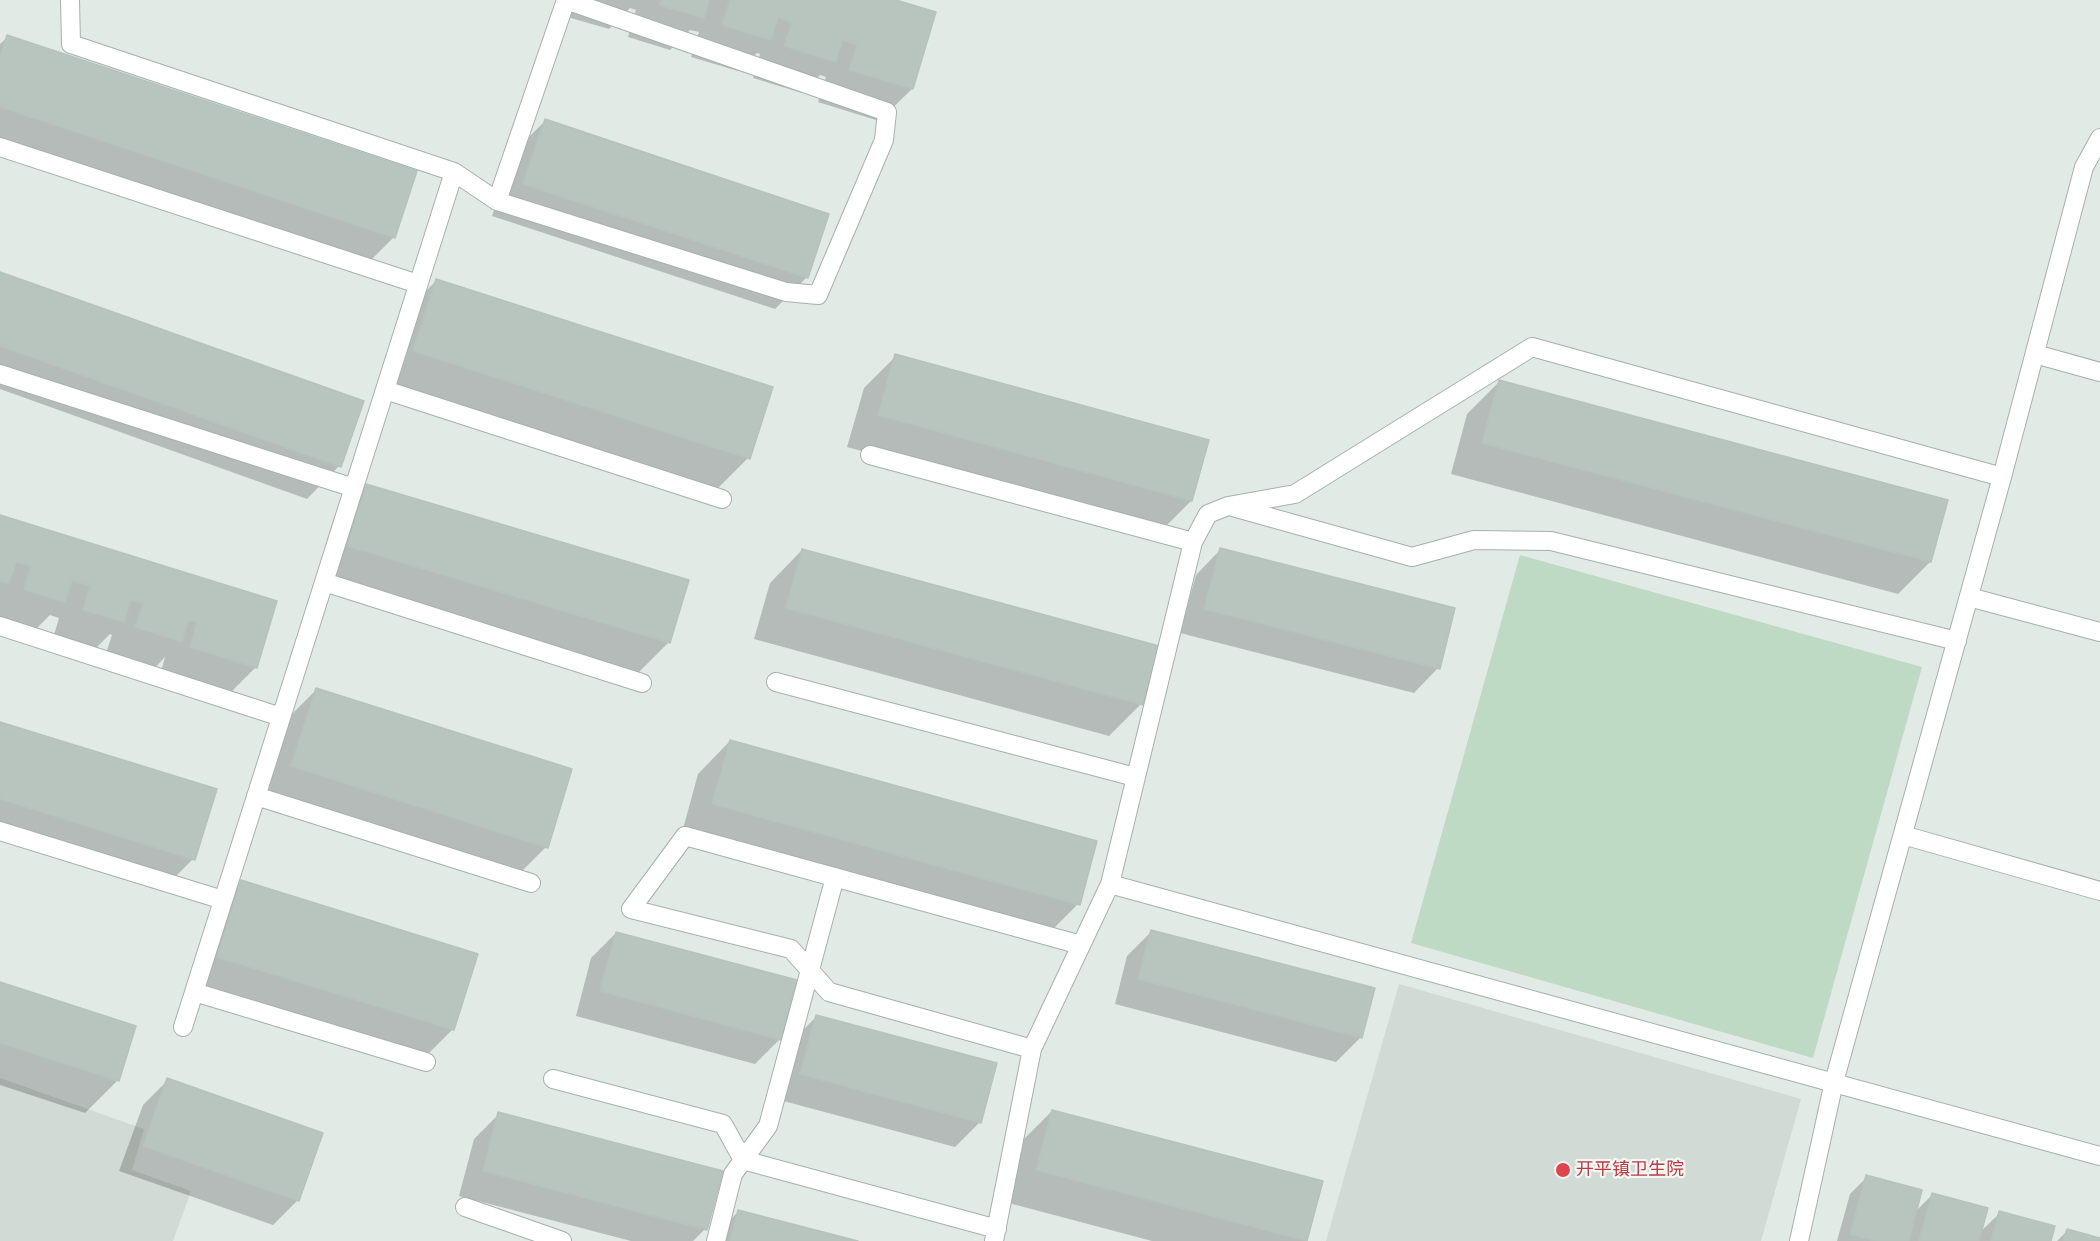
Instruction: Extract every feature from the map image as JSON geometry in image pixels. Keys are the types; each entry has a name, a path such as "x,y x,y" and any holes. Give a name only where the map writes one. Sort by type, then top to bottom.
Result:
{"street":[{"path":"70,0 71,44 454,172 496,201 786,292 818,295 884,140 887,112 566,0 496,201"},
{"path":"1802,1240 1834,1082 2036,354 2084,167 2100,138"},
{"path":"0,147 418,284"},
{"path":"183,1027 454,172"},
{"path":"553,1079 723,1124 743,1160 995,1235 1032,1049 1110,884 1193,542 1208,513 1228,506 1295,494 1532,347 2002,477"},
{"path":"2036,354 2100,372"},
{"path":"0,374 354,488"},
{"path":"385,390 722,499"},
{"path":"870,455 1193,542"},
{"path":"1228,506 1412,557 1474,540 1551,540 1957,641"},
{"path":"324,582 642,683"},
{"path":"1969,597 2100,632"},
{"path":"0,626 281,717"},
{"path":"776,682 1136,777"},
{"path":"256,796 531,882"},
{"path":"0,831 223,900"},
{"path":"1903,835 2100,891"},
{"path":"1032,1049 829,992 791,949 631,909 685,836 1081,945"},
{"path":"716,1241 733,1174 768,1125 835,877"},
{"path":"1110,884 2100,1156"},
{"path":"194,992 426,1062"},
{"path":"465,1207 562,1241"}],"shaded area":[{"name":"开平镇卫生院","path":"1399,984 1801,1099 1761,1241 1326,1241"},
{"path":"0,1078 144,1129 132,1170 191,1191 173,1241 0,1241"}],"green space":[{"path":"1520,555 1922,667 1813,1058 1411,943"}],"building":[{"path":"661,0 709,0 704,18 659,5"},
{"path":"730,0 896,0 936,12 913,89 849,70 857,45 842,40 836,62 784,46 792,22 778,18 771,40 722,25"},
{"path":"7,35 417,171 395,238 0,107 0,57"},
{"path":"545,119 829,214 808,278 523,184"},
{"path":"0,272 364,401 341,467 0,346"},
{"path":"436,279 773,387 750,459 413,351"},
{"path":"895,354 1209,440 1192,501 878,415"},
{"path":"1499,380 1948,500 1931,562 1482,443"},
{"path":"366,484 689,580 670,643 347,546"},
{"path":"0,515 277,601 257,668 190,647 197,622 189,620 182,642 135,627 143,603 131,600 124,622 83,610 90,586 72,580 65,602 24,590 31,566 16,562 9,584 0,581"},
{"path":"1220,548 1455,608 1440,669 1204,609"},
{"path":"802,549 1159,646 1143,705 786,608"},
{"path":"316,688 572,769 548,848 291,766"},
{"path":"0,722 217,789 195,860 0,799"},
{"path":"730,740 1097,841 1080,905 712,804"},
{"path":"241,880 478,954 454,1030 217,957"},
{"path":"1151,930 1375,988 1362,1038 1138,979"},
{"path":"616,932 797,980 781,1040 600,991"},
{"path":"0,982 136,1026 119,1081 0,1043"},
{"path":"816,1015 997,1063 981,1123 800,1074"},
{"path":"167,1078 323,1133 299,1201 143,1146"},
{"path":"1052,1110 1323,1181 1307,1241 1036,1170"},
{"path":"498,1112 723,1171 707,1230 483,1171"},
{"path":"1866,1175 1922,1190 1909,1241 1875,1241 1850,1234"},
{"path":"1932,1193 1988,1208 1979,1241 1919,1241"},
{"path":"738,1210 858,1241 730,1241"},
{"path":"1999,1211 2055,1226 2051,1241 1991,1241"},
{"path":"2067,1229 2100,1238 2100,1241 2063,1241"}],"place":[{"name":"开平镇卫生院","path":"1563,1170"}]}
